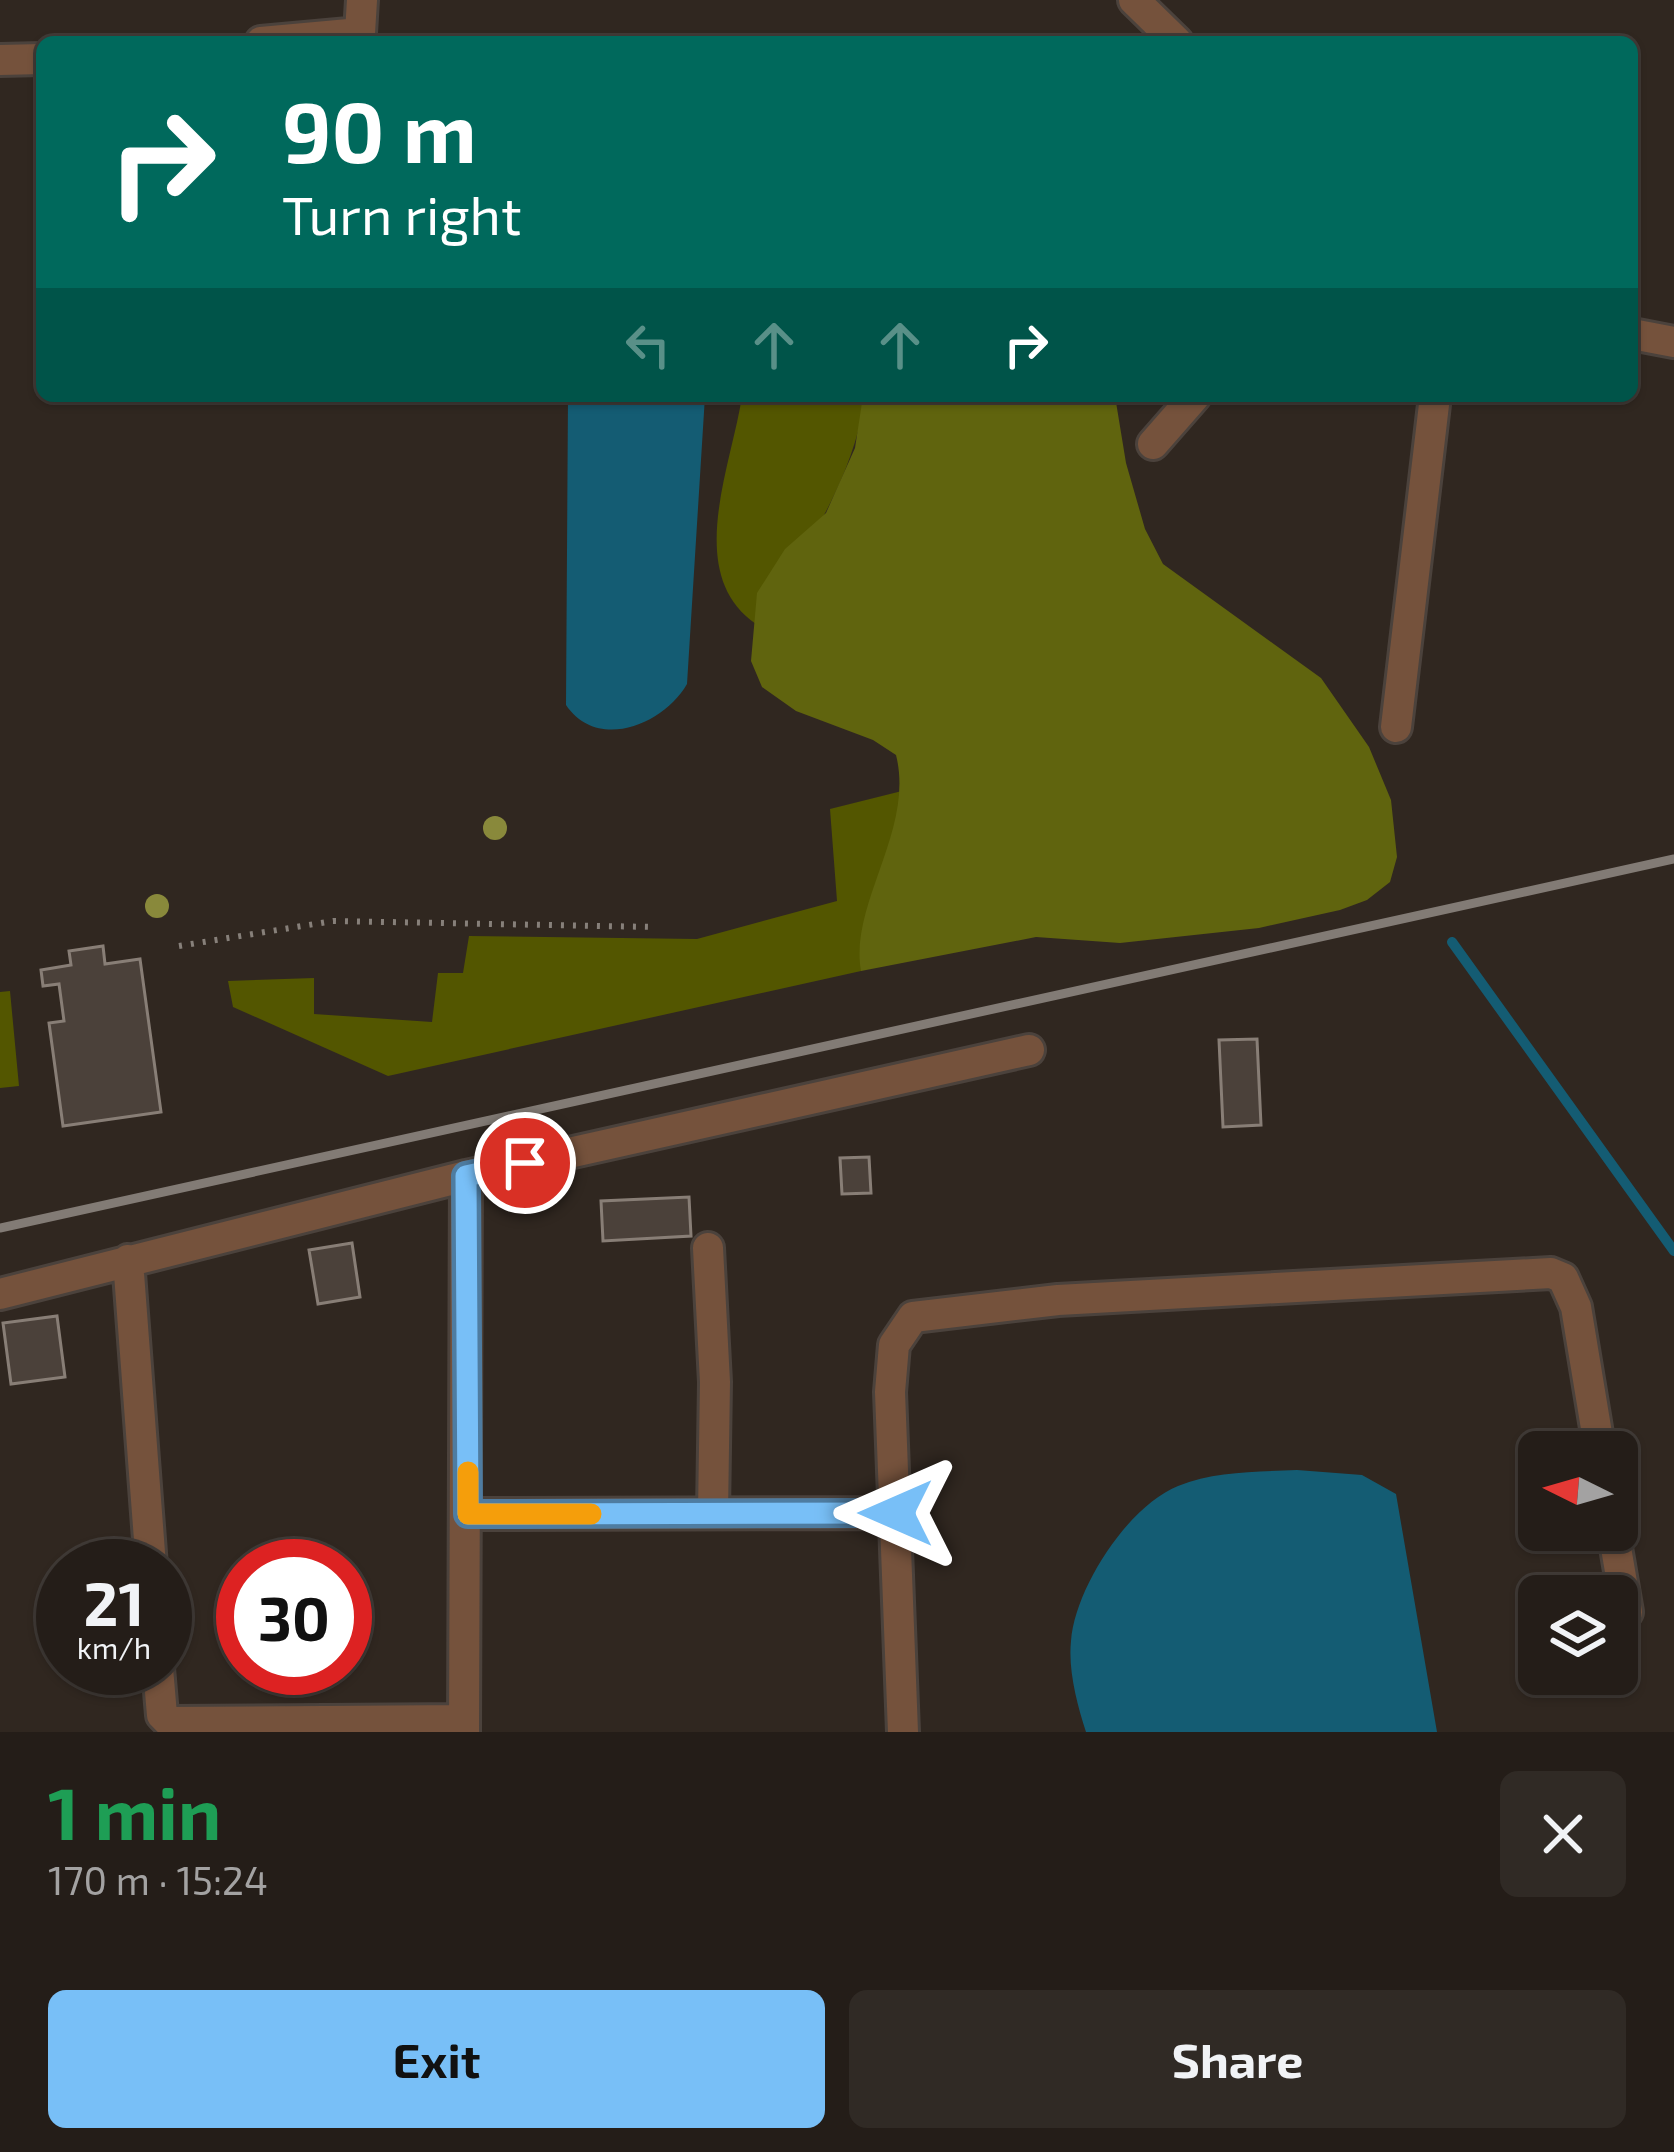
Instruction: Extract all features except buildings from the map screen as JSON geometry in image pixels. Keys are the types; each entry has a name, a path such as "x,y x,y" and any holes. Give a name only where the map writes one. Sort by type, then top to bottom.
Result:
{"street":[{"path":"327,36 360,33 362,0"},
{"path":"1134,0 1171,36"},
{"path":"0,60 36,59"},
{"path":"1638,335 1674,342"},
{"path":"1153,444 1191,402"},
{"path":"1396,727 1420,557 1434,402"},
{"path":"0,1294 466,1176 1029,1050"},
{"path":"160,1695 162,1715 169,1722 464,1726 466,1176"},
{"path":"708,1248 715,1382 713,1514"},
{"path":"128,1260 149,1539"},
{"path":"903,1732 890,1378 902,1328 927,1313 1058,1300 1551,1273 1563,1278 1576,1307 1597,1431"},
{"path":"468,1514 896,1513"}],"path":[{"path":"179,946 333,921 655,927"}],"shaded area":[{"path":"741,402 865,402 837,488 756,624 734,603 722,577 717,548 723,485"},
{"path":"862,402 1116,402 1126,463 1145,529 1163,564 1321,678 1369,747 1391,800 1397,857 1390,882 1367,900 1340,910 1259,928 1120,943 1036,937 861,971 864,920 897,811 896,755 873,740 796,711 762,687 751,661 757,593 785,549 826,513 855,448"},
{"path":"906,790 861,971 388,1076 233,1007 228,981 314,978 314,1014 432,1022 438,973 463,973 469,936 697,939 837,901 830,809"},
{"path":"10,991 19,1086 0,1088 0,992"}],"water":[{"path":"568,402 705,402 687,684 663,711 630,727 595,727 566,705"},
{"path":"1297,1470 1362,1475 1396,1494 1437,1732 1086,1732 1071,1664 1071,1641 1082,1597 1123,1530 1159,1496 1192,1481"}],"waterway":[{"path":"1452,942 1674,1251"}],"railway":[{"path":"0,1228 1674,859"}],"slow traffic":[{"path":"468,1472 468,1514 591,1514"}],"route":[{"path":"525,1163 466,1176 468,1514 896,1513"}]}
